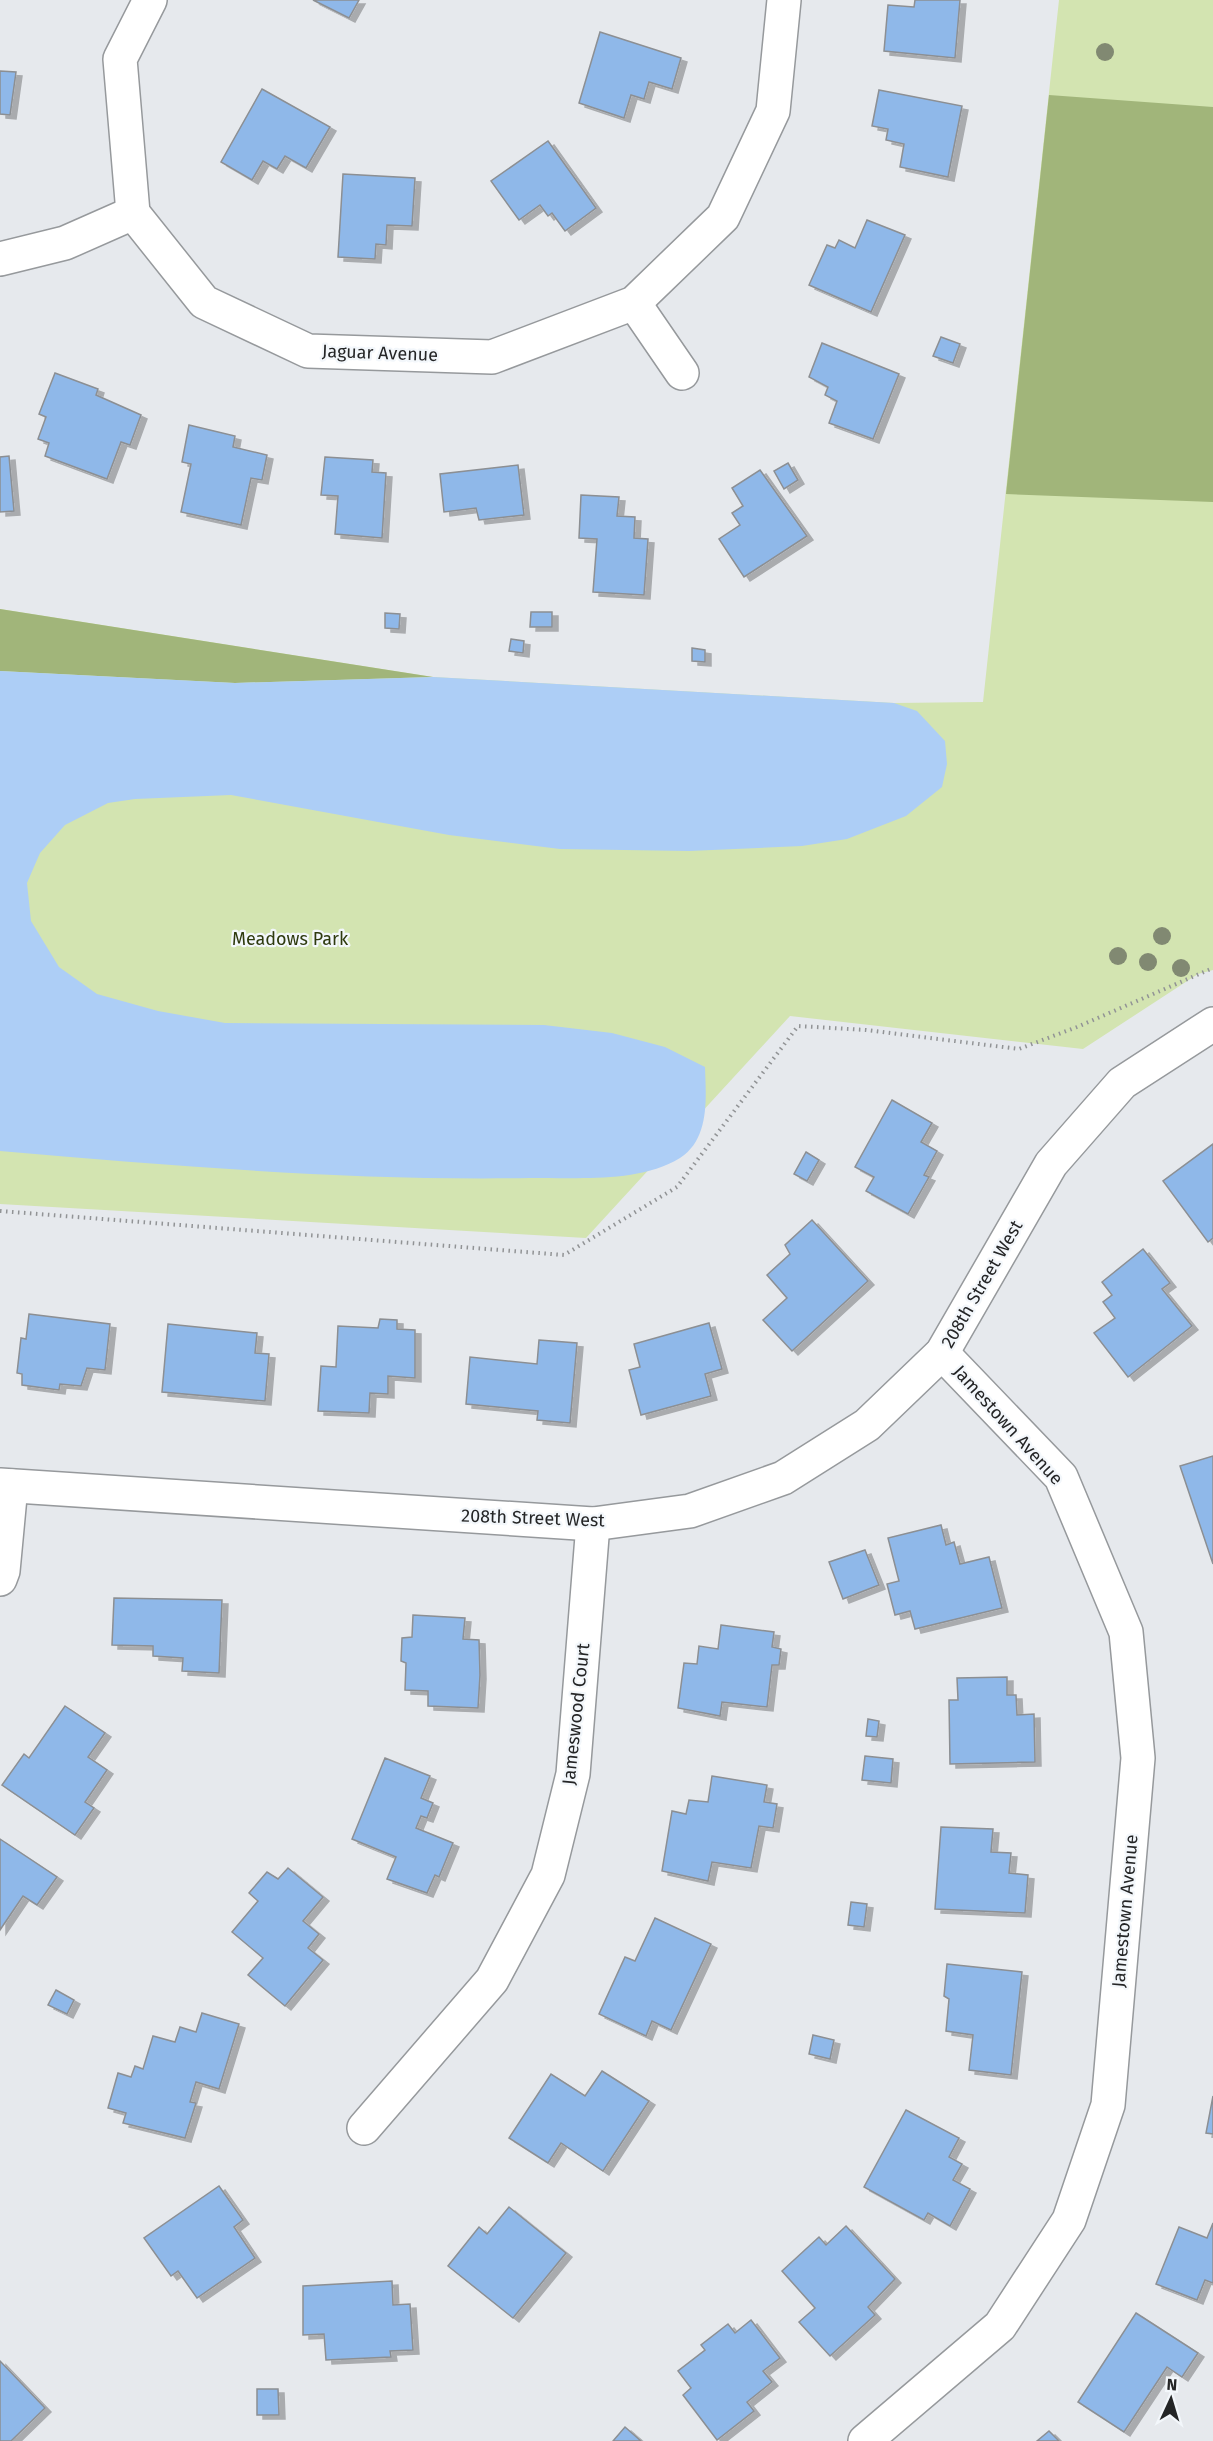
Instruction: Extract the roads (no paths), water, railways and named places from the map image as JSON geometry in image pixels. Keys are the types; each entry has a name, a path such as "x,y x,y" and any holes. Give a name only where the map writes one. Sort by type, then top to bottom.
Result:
{"street":[{"path":"0,259 65,243 134,213 120,59 150,0"},
{"name":"Jaguar Avenue","path":"134,213 204,302 308,351 492,357 634,303 723,217 773,111 784,0"},
{"path":"634,303 682,373"},
{"name":"208th Street West","path":"5,1485 593,1524 690,1511 783,1478 867,1425 942,1353 1051,1164 1122,1083 1213,1024"},
{"name":"Jamestown Avenue","path":"865,2441 1000,2326 1069,2220 1107,2105 1138,1758 1126,1632 1061,1477 942,1353"},
{"path":"0,1579 3,1571 5,1485"},
{"name":"Jameswood Court","path":"364,2128 492,1980 548,1875 573,1774 593,1524"}],"water":[{"path":"0,671 235,683 433,677 894,703 917,711 945,741 947,764 942,787 906,816 847,839 802,846 689,851 560,849 449,835 231,795 135,799 108,803 65,825 40,853 27,883 31,921 59,967 97,994 158,1011 225,1023 544,1025 612,1033 665,1047 705,1067 705,1104 701,1129 690,1150 663,1166 626,1175 587,1178 330,1175 0,1151"}],"park label":[{"name":"Meadows Park","path":"290,939"}]}
